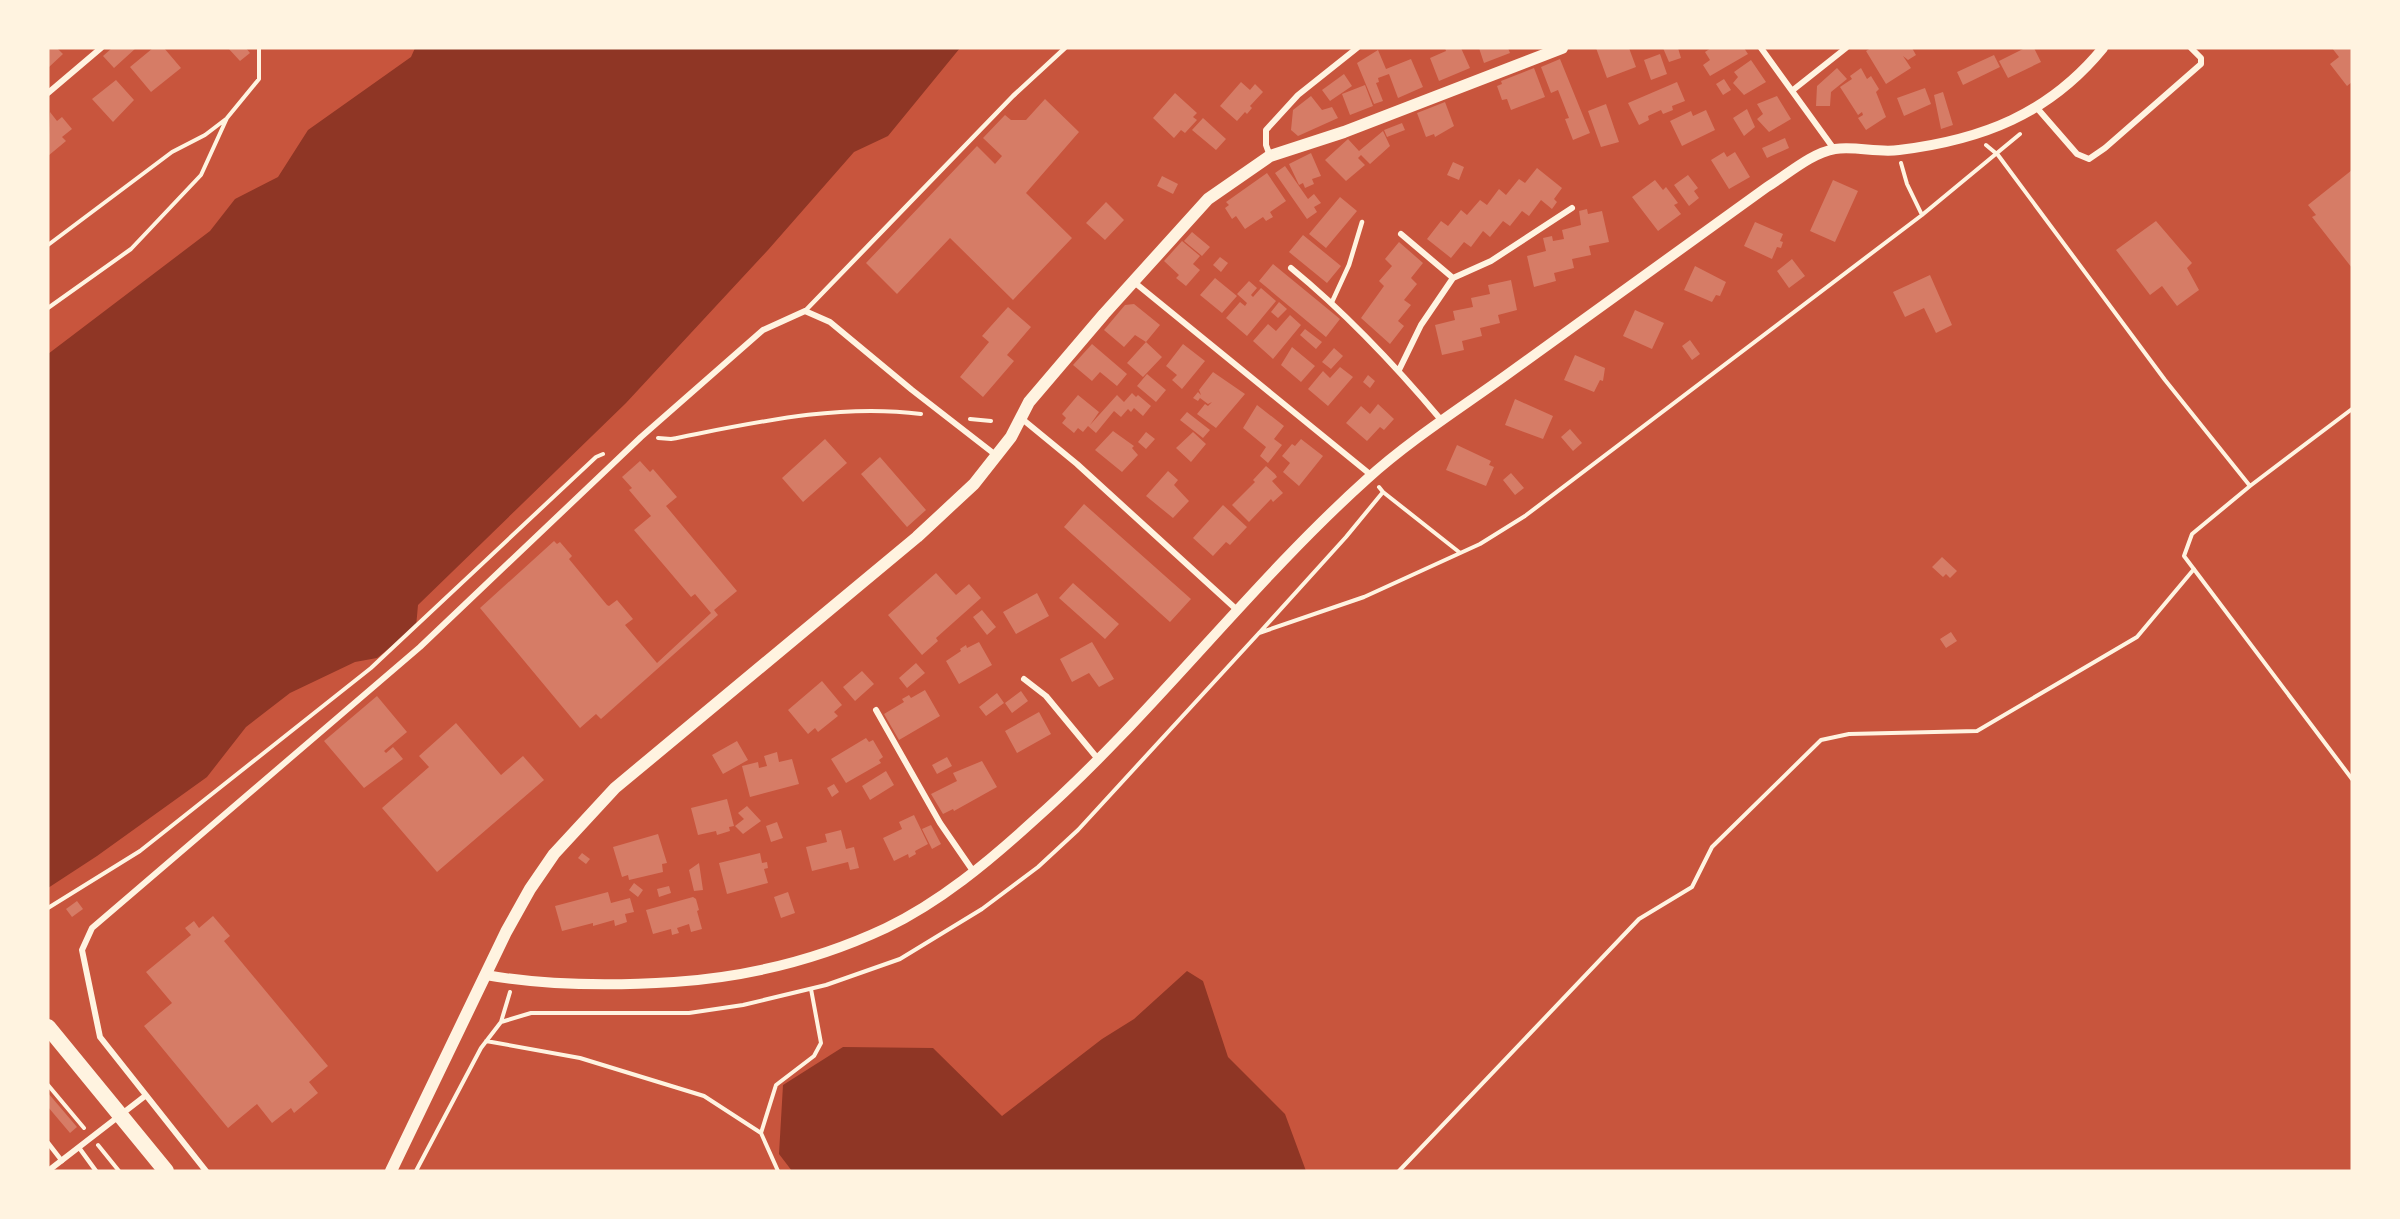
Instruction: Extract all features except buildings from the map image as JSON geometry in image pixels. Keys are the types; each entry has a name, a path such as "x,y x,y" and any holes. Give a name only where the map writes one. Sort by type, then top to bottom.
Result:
{"highway":[{"path":"48,1028 166,1171"}],"main road":[{"path":"391,1171 530,889 554,854 615,788 916,537 974,484 997,456 1037,393 1208,199 1270,156 1344,132 1562,48"}],"street":[{"path":"48,93 101,48"},
{"path":"1270,156 1266,145 1266,130 1298,95 1357,48"},
{"path":"1761,48 1834,149"},
{"path":"1793,90 1846,48"},
{"path":"486,975 513,980 588,985 708,980 792,962 849,944 888,927 929,904 974,872 1045,811 1098,759 1309,532 1371,475 1442,422 1767,187 1814,158 1834,149 1898,151 1975,134 2037,108 2065,89 2103,48"},
{"path":"2037,108 2077,154 2089,159 2105,148 2200,64 2201,58 2192,48"},
{"path":"1399,370 1421,325 1453,278 1491,261 1572,208"},
{"path":"1401,234 1453,278"},
{"path":"1291,268 1332,302 1399,370 1442,422"},
{"path":"1134,282 1371,475"},
{"path":"206,1171 100,1037 82,950 92,928 420,647 641,437 763,330 805,311 830,322 997,456"},
{"path":"1020,417 1077,464 1236,609"},
{"path":"1024,679 1046,696 1098,759"},
{"path":"876,710 940,823 974,872"},
{"path":"48,1171 80,1149 145,1096"}],"lane":[{"path":"805,311 1013,96 1065,48"},
{"path":"1332,302 1349,265 1362,222"},
{"path":"48,1143 62,1161"},
{"path":"80,1149 96,1171"}],"path":[{"path":"48,245 172,152 205,135 227,118 259,80 259,48"},
{"path":"1259,633 1364,597 1480,544 1525,516 1998,155 2023,131 2037,108"},
{"path":"48,308 131,249 201,176 227,118"},
{"path":"1975,134 1998,155 2165,380 2250,486"},
{"path":"1898,151 1907,184 1922,215"},
{"path":"2352,409 2250,486 2192,534 2184,556 2352,779"},
{"path":"641,437 671,439 782,417 873,411 991,421"},
{"path":"48,908 140,851 371,668 596,457 605,453"},
{"path":"1371,475 1383,492 1459,552"},
{"path":"501,1022 531,1013 689,1013 743,1005 811,989 900,959 982,909 1038,867 1078,830 1346,537 1383,492"},
{"path":"1399,1171 1639,919 1692,887 1712,847 1821,740 1849,734 1977,731 2138,637 2194,569"},
{"path":"416,1171 452,1098 486,1041 501,1022 513,980"},
{"path":"761,1133 776,1085 814,1056 821,1043 811,989"},
{"path":"486,1041 580,1058 704,1096 761,1133 778,1171"}],"shaded area":[{"path":"415,48 960,48 888,136 854,152 768,250 626,403 418,605 416,627 377,658 355,662 290,693 246,727 207,777 97,856 48,888 48,354 210,231 235,199 278,177 308,130 411,57"},
{"path":"1187,971 1203,981 1228,1057 1285,1114 1306,1171 792,1171 779,1154 783,1085 843,1047 933,1048 1002,1116 1102,1039 1134,1019"}]}
